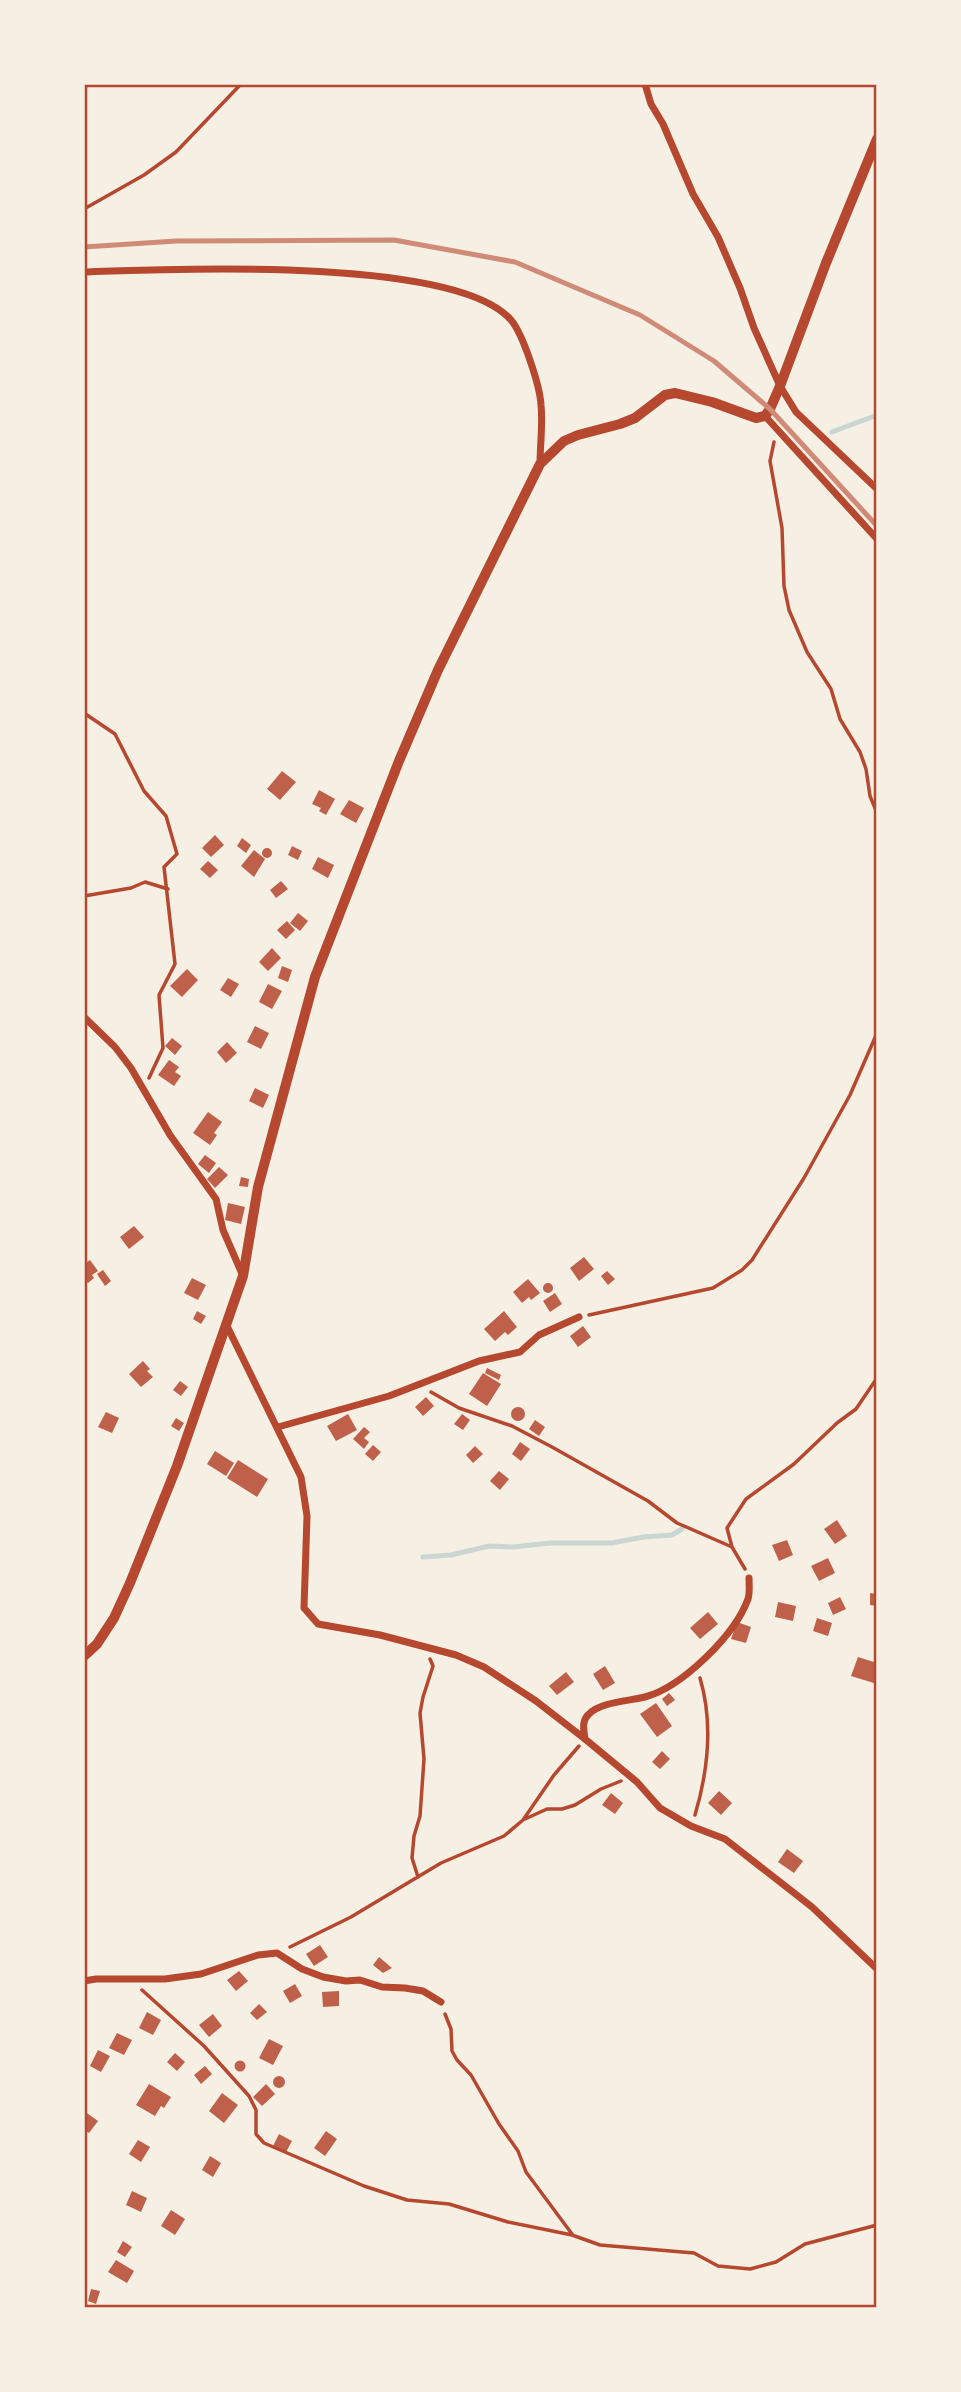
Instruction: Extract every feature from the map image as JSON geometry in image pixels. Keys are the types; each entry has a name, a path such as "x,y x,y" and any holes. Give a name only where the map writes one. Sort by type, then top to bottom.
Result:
{"street":[{"path":"645,84 651,104 663,124 693,194 718,237 780,386 796,412 877,489"},
{"path":"84,1656 97,1644 114,1618 130,1583 177,1466 243,1276 258,1187 315,977 399,761 438,670 540,464 564,441 635,418 665,395 675,393 712,402 743,415 756,418 765,416 771,409 877,139"},
{"path":"84,272 186,268 370,275 424,283 462,293 500,310 513,322 521,337 541,404 540,464"},
{"path":"765,416 877,539"},
{"path":"84,1017 116,1047 170,1135 216,1199 223,1230 243,1276"},
{"path":"278,1427 419,1385 479,1361 520,1352 539,1335 579,1317"},
{"path":"226,1324 301,1477 307,1516 304,1608 318,1624 426,1647 456,1655 484,1667 536,1701 585,1740 631,1777 660,1808 691,1826 725,1839 812,1907 877,1969"},
{"path":"585,1740 583,1726 589,1714 615,1702 646,1696 670,1686 696,1666 741,1615 749,1596 749,1578"},
{"path":"84,1982 96,1979 164,1979 201,1974 258,1955 277,1953 302,1969 323,1977 346,1982 360,1980 382,1987 423,1991 441,2002"}],"path":[{"path":"84,209 144,176 176,152 241,84"},
{"path":"777,430 769,461 782,528 784,586 789,610 807,652 831,689 840,719 860,752 870,796 877,813"},
{"path":"84,713 115,734 144,791 166,816 177,854 164,867 176,964 159,995 163,1048 143,1090"},
{"path":"84,896 131,888 145,882 168,889"},
{"path":"579,1317 713,1288 752,1261 804,1178 854,1087 877,1033"},
{"path":"749,1578 732,1547 727,1528 746,1499 794,1464 837,1423 856,1409 877,1378"},
{"path":"419,1385 459,1408 512,1426 648,1501 677,1523 732,1547"},
{"path":"418,1877 412,1858 414,1836 420,1816 424,1759 420,1713 433,1666 426,1647"},
{"path":"691,1826 705,1781 707,1741 707,1702 696,1666"},
{"path":"277,1953 351,1917 441,1863 504,1836 523,1820 554,1775 585,1740"},
{"path":"523,1820 547,1809 562,1809 575,1805 601,1789 631,1777"},
{"path":"130,1978 205,2046 248,2096 256,2110 256,2134 264,2143 364,2186 407,2200 449,2204 508,2222 572,2235 600,2245 694,2253 718,2266 750,2269 776,2262 805,2244 877,2225"},
{"path":"441,2002 451,2029 452,2051 518,2151 526,2172 572,2235"}],"building":[{"path":"282,771 296,782 280,800 267,789"},
{"path":"319,790 335,799 326,815 319,811 321,808 312,804"},
{"path":"349,800 364,808 356,823 340,814"},
{"path":"215,835 224,845 211,857 202,848"},
{"path":"242,838 251,845 246,853 237,846"},
{"path":"292,846 302,851 298,860 288,855"},
{"path":"267,848 271,849 271,857 267,858 263,857 262,853 263,849"},
{"path":"254,850 265,859 254,877 241,866"},
{"path":"318,857 334,865 328,878 312,869"},
{"path":"208,861 218,870 210,878 200,869"},
{"path":"281,881 288,889 276,898 270,890"},
{"path":"298,913 308,921 300,931 290,923"},
{"path":"287,921 295,930 286,939 277,930"},
{"path":"272,948 281,958 268,971 259,962"},
{"path":"282,966 292,970 288,982 278,978"},
{"path":"187,969 198,980 182,997 170,986"},
{"path":"228,978 239,984 231,997 220,990"},
{"path":"268,984 282,991 272,1009 259,1002"},
{"path":"255,1026 269,1033 261,1049 247,1042"},
{"path":"172,1038 182,1046 175,1055 165,1046"},
{"path":"227,1042 237,1053 226,1063 217,1052"},
{"path":"169,1060 179,1067 175,1072 181,1076 174,1086 158,1075"},
{"path":"255,1088 269,1095 263,1108 249,1101"},
{"path":"208,1112 222,1122 210,1145 193,1133"},
{"path":"205,1155 216,1163 209,1173 198,1164"},
{"path":"219,1167 228,1175 215,1188 207,1179"},
{"path":"241,1177 249,1179 248,1187 239,1186"},
{"path":"228,1203 245,1207 241,1224 225,1220"},
{"path":"134,1226 144,1237 129,1249 120,1237"},
{"path":"584,1257 594,1269 579,1281 570,1268"},
{"path":"90,1260 98,1271 88,1283 84,1279 84,1264"},
{"path":"103,1270 111,1281 105,1286 97,1274"},
{"path":"607,1271 615,1279 608,1285 601,1276"},
{"path":"192,1278 206,1285 198,1300 184,1293"},
{"path":"528,1279 540,1293 522,1303 513,1292"},
{"path":"548,1283 552,1284 552,1292 548,1293 544,1292 543,1288 544,1284"},
{"path":"555,1293 562,1304 550,1312 543,1301"},
{"path":"197,1311 206,1316 201,1324 193,1319"},
{"path":"504,1311 517,1327 508,1335 505,1332 495,1341 484,1329"},
{"path":"583,1326 591,1337 578,1347 570,1336"},
{"path":"143,1361 153,1377 141,1387 129,1374"},
{"path":"487,1368 501,1375 499,1380 485,1373"},
{"path":"483,1373 501,1384 487,1406 469,1394"},
{"path":"180,1381 188,1387 181,1396 173,1390"},
{"path":"426,1397 434,1406 423,1416 415,1407"},
{"path":"518,1407 523,1409 523,1419 518,1421 513,1419 511,1414 513,1409"},
{"path":"106,1412 119,1418 112,1433 98,1427"},
{"path":"348,1414 357,1430 336,1441 327,1426"},
{"path":"462,1414 470,1420 463,1430 454,1424"},
{"path":"176,1418 184,1423 179,1431 171,1426"},
{"path":"535,1420 545,1427 539,1436 529,1429"},
{"path":"364,1427 370,1432 364,1438 369,1442 364,1449 353,1439"},
{"path":"520,1442 530,1449 521,1461 512,1454"},
{"path":"373,1445 381,1452 373,1461 365,1454"},
{"path":"475,1446 483,1454 473,1463 466,1455"},
{"path":"215,1451 234,1463 226,1476 207,1464"},
{"path":"238,1460 268,1479 257,1497 227,1478"},
{"path":"499,1471 509,1479 500,1490 490,1481"},
{"path":"837,1520 847,1536 835,1544 824,1529"},
{"path":"787,1540 793,1555 779,1561 772,1545"},
{"path":"828,1558 835,1573 819,1581 811,1566"},
{"path":"870,1593 877,1594 877,1606 870,1605"},
{"path":"840,1597 846,1609 833,1615 828,1603"},
{"path":"778,1602 796,1606 793,1621 775,1617"},
{"path":"708,1612 718,1624 700,1639 690,1628"},
{"path":"817,1618 832,1623 828,1636 813,1631"},
{"path":"737,1622 751,1627 746,1643 731,1639"},
{"path":"858,1657 877,1663 877,1684 851,1676"},
{"path":"605,1666 615,1683 603,1690 593,1674"},
{"path":"566,1672 574,1682 557,1695 549,1686"},
{"path":"669,1693 675,1700 667,1706 662,1699"},
{"path":"656,1703 672,1726 657,1737 640,1714"},
{"path":"662,1751 670,1759 660,1769 652,1762"},
{"path":"719,1791 732,1803 721,1815 708,1803"},
{"path":"611,1793 623,1803 615,1814 602,1805"},
{"path":"787,1849 803,1861 794,1873 778,1862"},
{"path":"320,1945 328,1957 314,1966 306,1954"},
{"path":"379,1957 392,1968 383,1973 373,1965"},
{"path":"239,1971 248,1981 236,1991 227,1980"},
{"path":"295,1984 302,1996 290,2003 283,1991"},
{"path":"339,1991 339,2006 323,2007 322,1992"},
{"path":"259,2004 267,2012 257,2020 250,2013"},
{"path":"147,2012 161,2020 153,2035 139,2028"},
{"path":"213,2014 222,2026 209,2037 199,2025"},
{"path":"117,2033 132,2040 124,2055 109,2048"},
{"path":"269,2039 283,2046 273,2065 259,2058"},
{"path":"98,2050 110,2056 101,2072 90,2066"},
{"path":"175,2053 185,2062 177,2071 167,2062"},
{"path":"240,2061 244,2062 244,2070 240,2071 236,2070 235,2066 236,2062"},
{"path":"205,2066 212,2074 201,2084 194,2075"},
{"path":"274,2077 284,2077 284,2087 274,2087"},
{"path":"149,2084 171,2097 155,2116 136,2105"},
{"path":"266,2084 275,2094 262,2106 253,2097"},
{"path":"222,2093 238,2105 224,2123 209,2111"},
{"path":"84,2111 98,2121 89,2133 84,2130"},
{"path":"326,2131 337,2139 325,2156 314,2148"},
{"path":"279,2134 292,2141 286,2152 273,2146"},
{"path":"138,2140 150,2147 141,2162 129,2154"},
{"path":"210,2156 221,2163 213,2177 202,2170"},
{"path":"132,2191 147,2198 141,2212 126,2205"},
{"path":"171,2210 185,2219 175,2235 161,2226"},
{"path":"123,2241 132,2247 125,2257 117,2252"},
{"path":"116,2260 134,2271 127,2283 108,2272"},
{"path":"91,2289 100,2291 96,2304 88,2301"}],"waterway":[{"path":"832,432 877,415"},
{"path":"423,1557 451,1555 489,1546 612,1543 672,1535 682,1529"}],"railway":[{"path":"84,247 176,241 394,240 515,262 640,315 714,361 770,409 877,526"}]}
